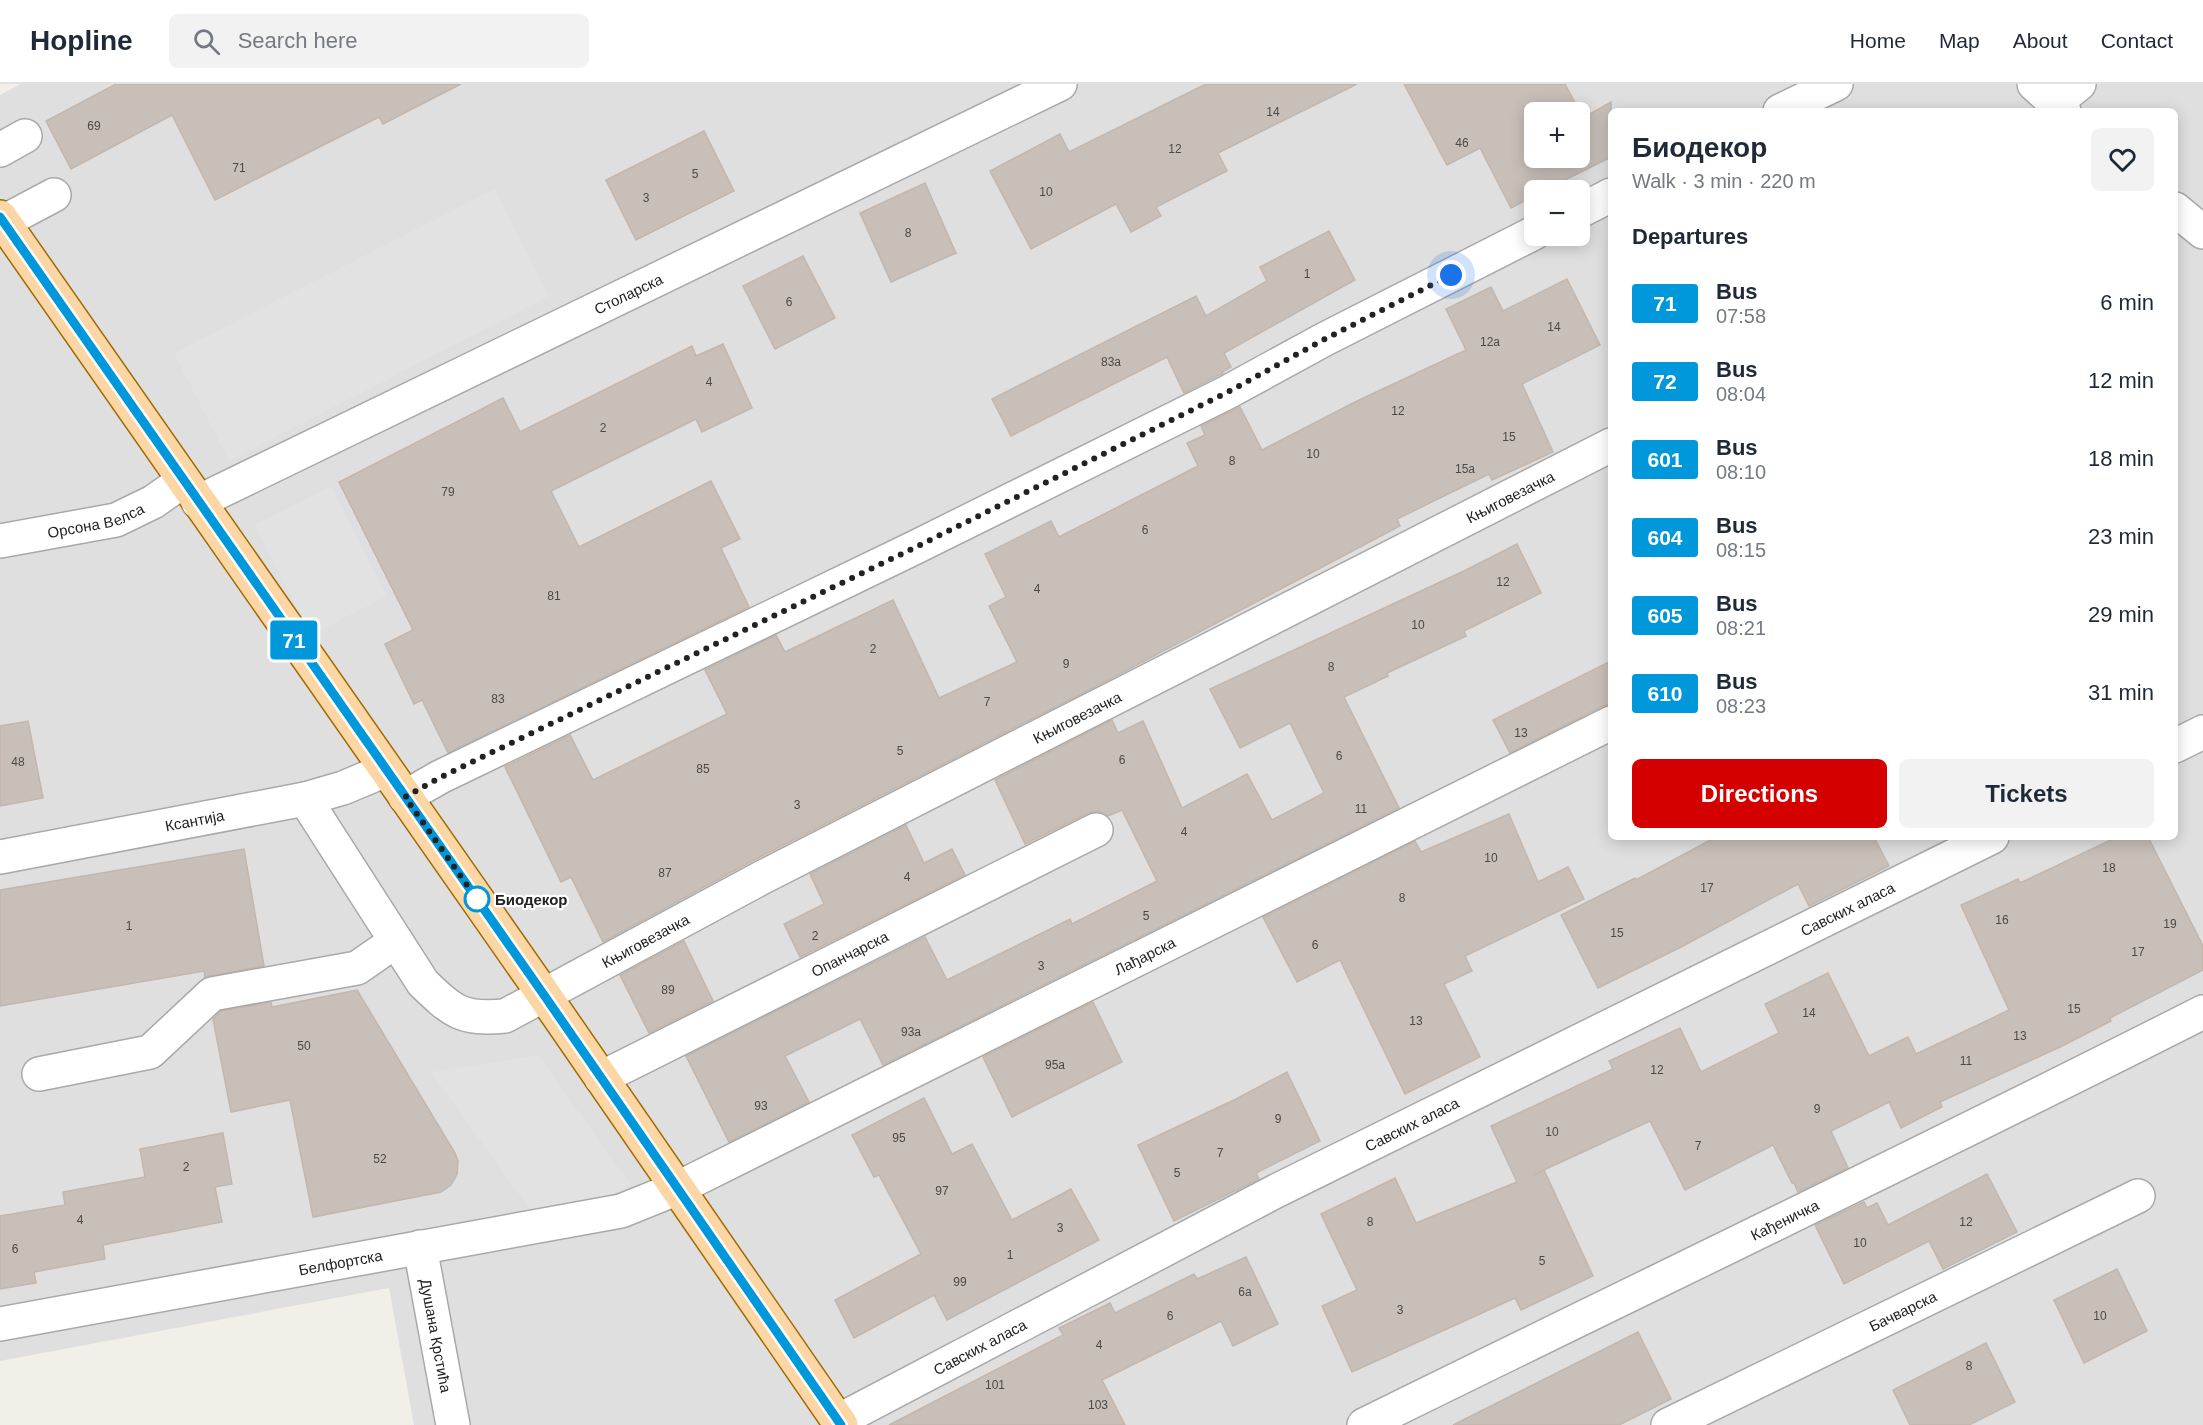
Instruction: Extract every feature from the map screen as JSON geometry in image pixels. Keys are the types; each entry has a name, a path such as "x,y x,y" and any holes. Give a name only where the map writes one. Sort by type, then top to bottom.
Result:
{"main road":[{"path":"2,219 840,1423"}],"street":[{"name":"Столарска","path":"190,491 1060,84"},
{"path":"1786,108 1836,84"},
{"path":"2,219 54,195"},
{"path":"1590,206 1608,197"},
{"path":"2178,211 2203,231"},
{"path":"405,797 451,772 916,547 1226,393 1325,339 1524,238"},
{"name":"Књиговезачка","path":"305,799 423,983 442,1002 460,1013 480,1018 505,1016 761,878 1608,447"},
{"name":"Орсона Велса","path":"0,541 116,520 153,502 190,491"},
{"name":"Лађарска","path":"678,1188 1608,724"},
{"path":"2178,744 2203,732"},
{"name":"Ксантија","path":"0,857 305,799 343,788 386,770"},
{"name":"Опанчарска","path":"602,1078 1096,830"},
{"name":"Савских аласа","path":"840,1423 1276,1191 1986,840"},
{"path":"39,1074 150,1052 212,994 357,968 396,941"},
{"name":"Кађеничка","path":"1364,1425 1986,1122 2203,1012"},
{"name":"Белфортска","path":"0,1324 621,1211 678,1188"},
{"name":"Бачварска","path":"1668,1425 2138,1196"},
{"name":"Душана Крстића","path":"420,1247 453,1425"}],"shaded area":[{"path":"21,84 2203,84 2203,1425 414,1425 389,1288 0,1361 0,95"},
{"path":"495,189 549,296 229,461 174,353"},
{"path":"331,486 387,596 311,635 255,525"},
{"path":"538,1055 630,1184 605,1199 531,1211 431,1072"}],"building":[{"path":"116,84 461,84 383,124 379,117 215,200 172,115 71,169 46,121"},
{"path":"1206,84 1357,84 1218,153 1227,171 1156,207 1161,216 1131,232 1116,204 1031,249 990,171 1060,134 1069,152"},
{"path":"1404,84 1565,84 1575,102 1524,102 1524,168 1589,168 1565,180 1524,180 1524,201 1511,208 1480,148 1447,165"},
{"path":"1611,102 1611,108 1608,108 1608,158 1590,168 1590,114"},
{"path":"704,131 734,191 636,240 606,180"},
{"path":"925,183 956,253 891,282 860,213"},
{"path":"1329,231 1355,280 1224,353 1231,367 1223,373 1184,393 1167,357 1011,436 992,399 1196,296 1206,316 1267,281 1260,267"},
{"path":"803,256 835,318 775,349 743,286"},
{"path":"1567,279 1600,345 1522,384 1553,452 1492,480 1489,474 1397,519 1400,526 1095,687 752,861 603,942 571,877 561,882 505,767 570,735 593,780 727,714 705,670 776,635 785,652 893,600 939,698 1017,662 989,606 1006,597 985,554 1051,521 1059,537 1198,466 1187,443 1205,435 1201,426 1240,407 1262,450 1357,401 1466,350 1446,309 1491,287 1503,311"},
{"path":"723,344 752,408 702,432 696,419 551,491 579,547 711,481 740,539 721,548 749,607 448,753 422,700 414,704 385,644 413,630 339,482 503,398 520,432 692,346 696,356"},
{"path":"1517,544 1541,593 1464,631 1466,636 1387,673 1388,676 1344,697 1399,808 883,1065 860,1019 785,1056 809,1102 729,1142 686,1056 925,937 947,980 1070,919 1072,924 1157,881 1122,810 1108,816 1098,811 1088,813 1025,844 995,780 1112,720 1118,733 1143,721 1182,808 1247,774 1272,820 1324,793 1290,723 1240,748 1210,689"},
{"path":"1608,662 1608,705 1510,753 1493,720"},
{"path":"28,721 43,798 0,806 0,726"},
{"path":"1509,814 1538,882 1568,867 1584,899 1465,956 1472,971 1444,984 1480,1057 1405,1094 1340,960 1297,982 1263,917 1415,841 1421,852"},
{"path":"906,825 924,863 952,849 965,875 800,957 784,924 824,904 810,874"},
{"path":"1710,840 1876,840 1889,866 1809,906 1798,884 1683,946 1598,988 1561,915 1635,878 1636,880"},
{"path":"2111,840 2150,840 2203,946 2203,970 2110,1018 2111,1021 2060,1047 1940,1102 1942,1107 1901,1128 1889,1102 1831,1131 1848,1168 1798,1192 1773,1145 1685,1190 1650,1121 1533,1175 1544,1170 1593,1276 1521,1310 1515,1298 1352,1372 1322,1306 1357,1290 1321,1214 1395,1178 1416,1223 1517,1182 1491,1126 1613,1069 1609,1061 1680,1028 1701,1072 1779,1033 1765,1004 1828,973 1869,1056 1908,1037 1916,1054 1980,1024 2009,1010 1961,905 2018,879 2020,883"},
{"path":"244,849 264,966 205,977 204,971 0,1006 0,890"},
{"path":"684,941 713,1001 649,1033 620,975"},
{"path":"357,990 455,1153 458,1161 457,1174 451,1185 441,1192 313,1217 290,1100 231,1112 213,1019 221,1011 271,1002 272,1007"},
{"path":"1093,1002 1122,1062 1012,1117 983,1057"},
{"path":"1287,1072 1320,1141 1256,1173 1259,1179 1174,1221 1138,1145 1236,1099"},
{"path":"924,1098 952,1154 972,1144 1012,1220 1071,1189 1099,1240 947,1320 934,1295 854,1338 835,1300 921,1254 879,1175 874,1177 852,1135"},
{"path":"223,1133 232,1184 215,1187 222,1222 103,1245 105,1259 34,1272 36,1283 0,1289 0,1216 65,1205 63,1192 145,1177 140,1149"},
{"path":"1987,1174 2017,1232 1943,1269 1929,1241 1844,1284 1815,1225 1864,1202 1867,1208 1877,1203 1888,1225"},
{"path":"1246,1257 1278,1324 1233,1346 1221,1321 1102,1380 1125,1425 889,1425 1063,1335 1059,1328 1110,1303 1115,1313 1194,1274 1197,1279"},
{"path":"2117,1269 2147,1331 2084,1363 2054,1300"},
{"path":"1638,1332 1671,1399 1619,1425 1453,1425"},
{"path":"1986,1343 2015,1402 1969,1425 1910,1425 1893,1390"}],"bus line":[{"name":"71","path":"0,217 544,995 841,1425"}],"place":[{"name":"Биодекор","path":"477,899"}],"route":[{"path":"477,899 481,905 405,797 441,777 916,547 1226,393 1325,339 1451,275"}]}
